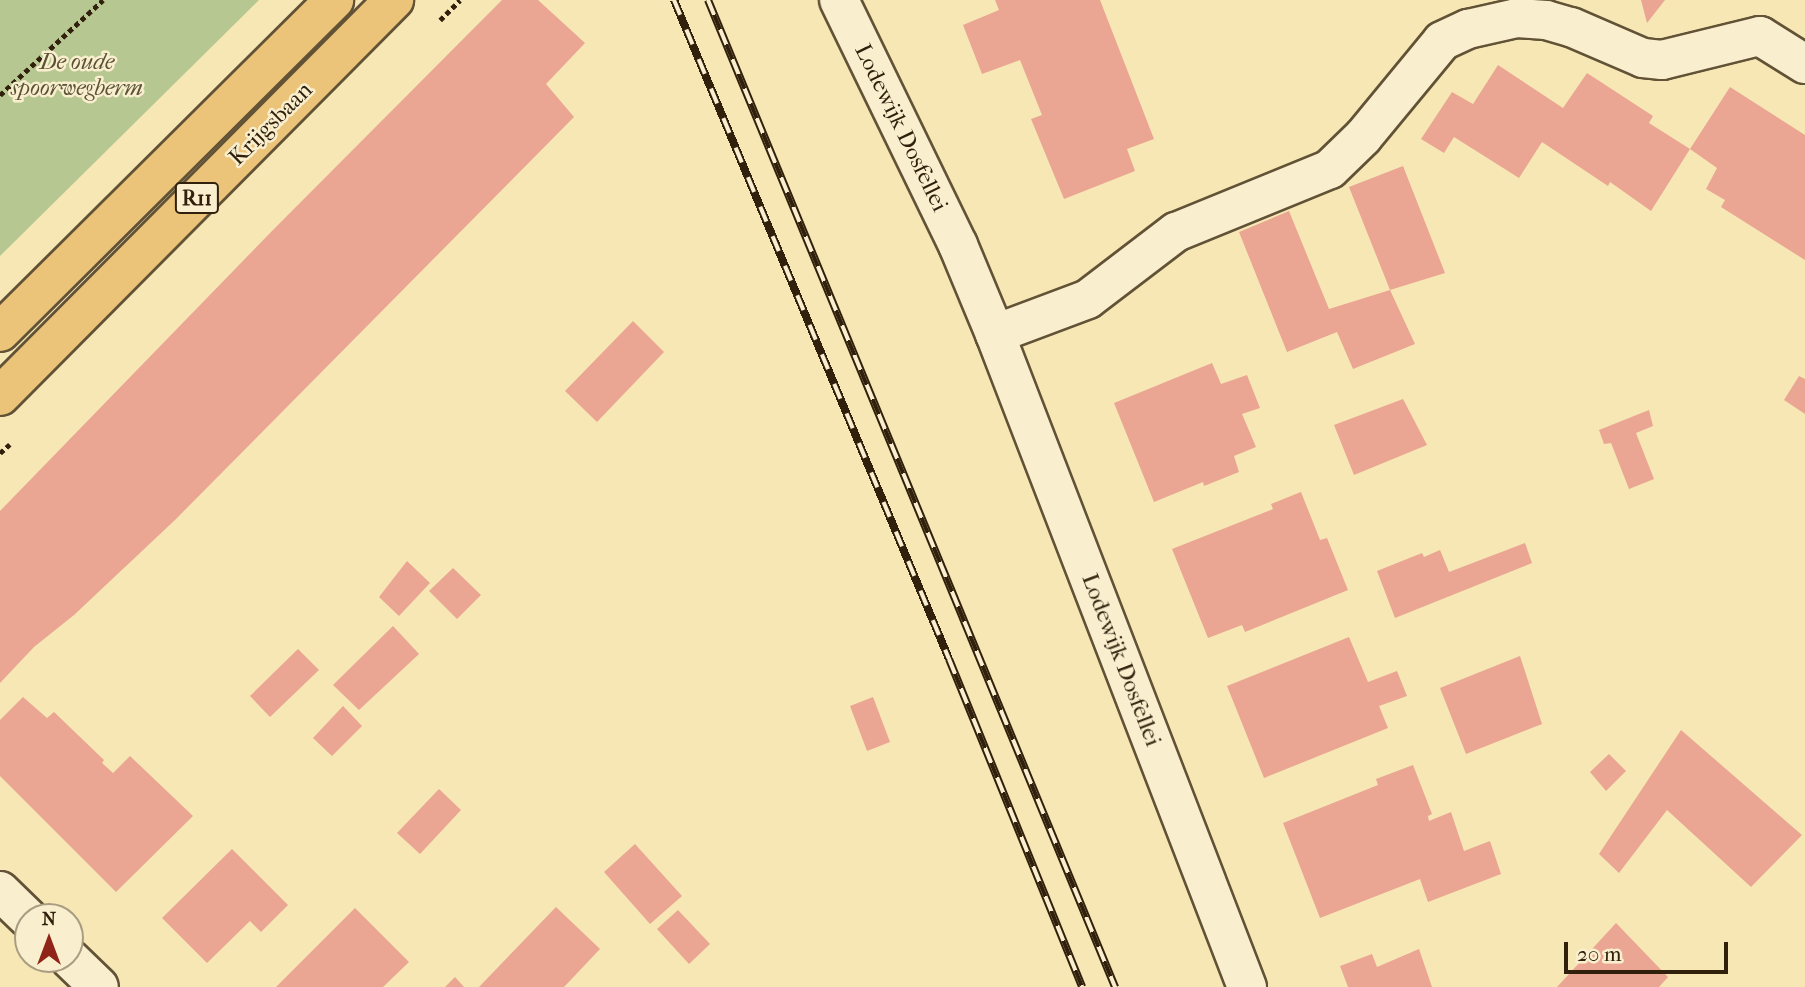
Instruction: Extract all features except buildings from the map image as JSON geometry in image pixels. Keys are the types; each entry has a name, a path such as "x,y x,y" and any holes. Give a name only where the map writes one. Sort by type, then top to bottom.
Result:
{"main road":[{"name":"Krijgsbaan","path":"0,332 334,0"},
{"name":"Krijgsbaan","path":"0,396 394,0"}],"street":[{"name":"Lodewijk Dosfellei","path":"839,0 958,245 995,334 1247,987"},
{"path":"995,334 1088,299 1176,232 1330,169 1363,137 1442,41 1468,29 1517,18 1546,20 1571,27 1643,58 1661,60 1760,36 1805,64"},
{"path":"0,891 14,904"},
{"path":"84,973 99,987"}],"path":[{"path":"0,95 103,0"}],"green space":[{"name":"De oude spoorwegberm","path":"0,0 259,0 0,256"}],"railway":[{"path":"674,0 949,659 1082,987"},
{"path":"708,0 1115,987"}]}
